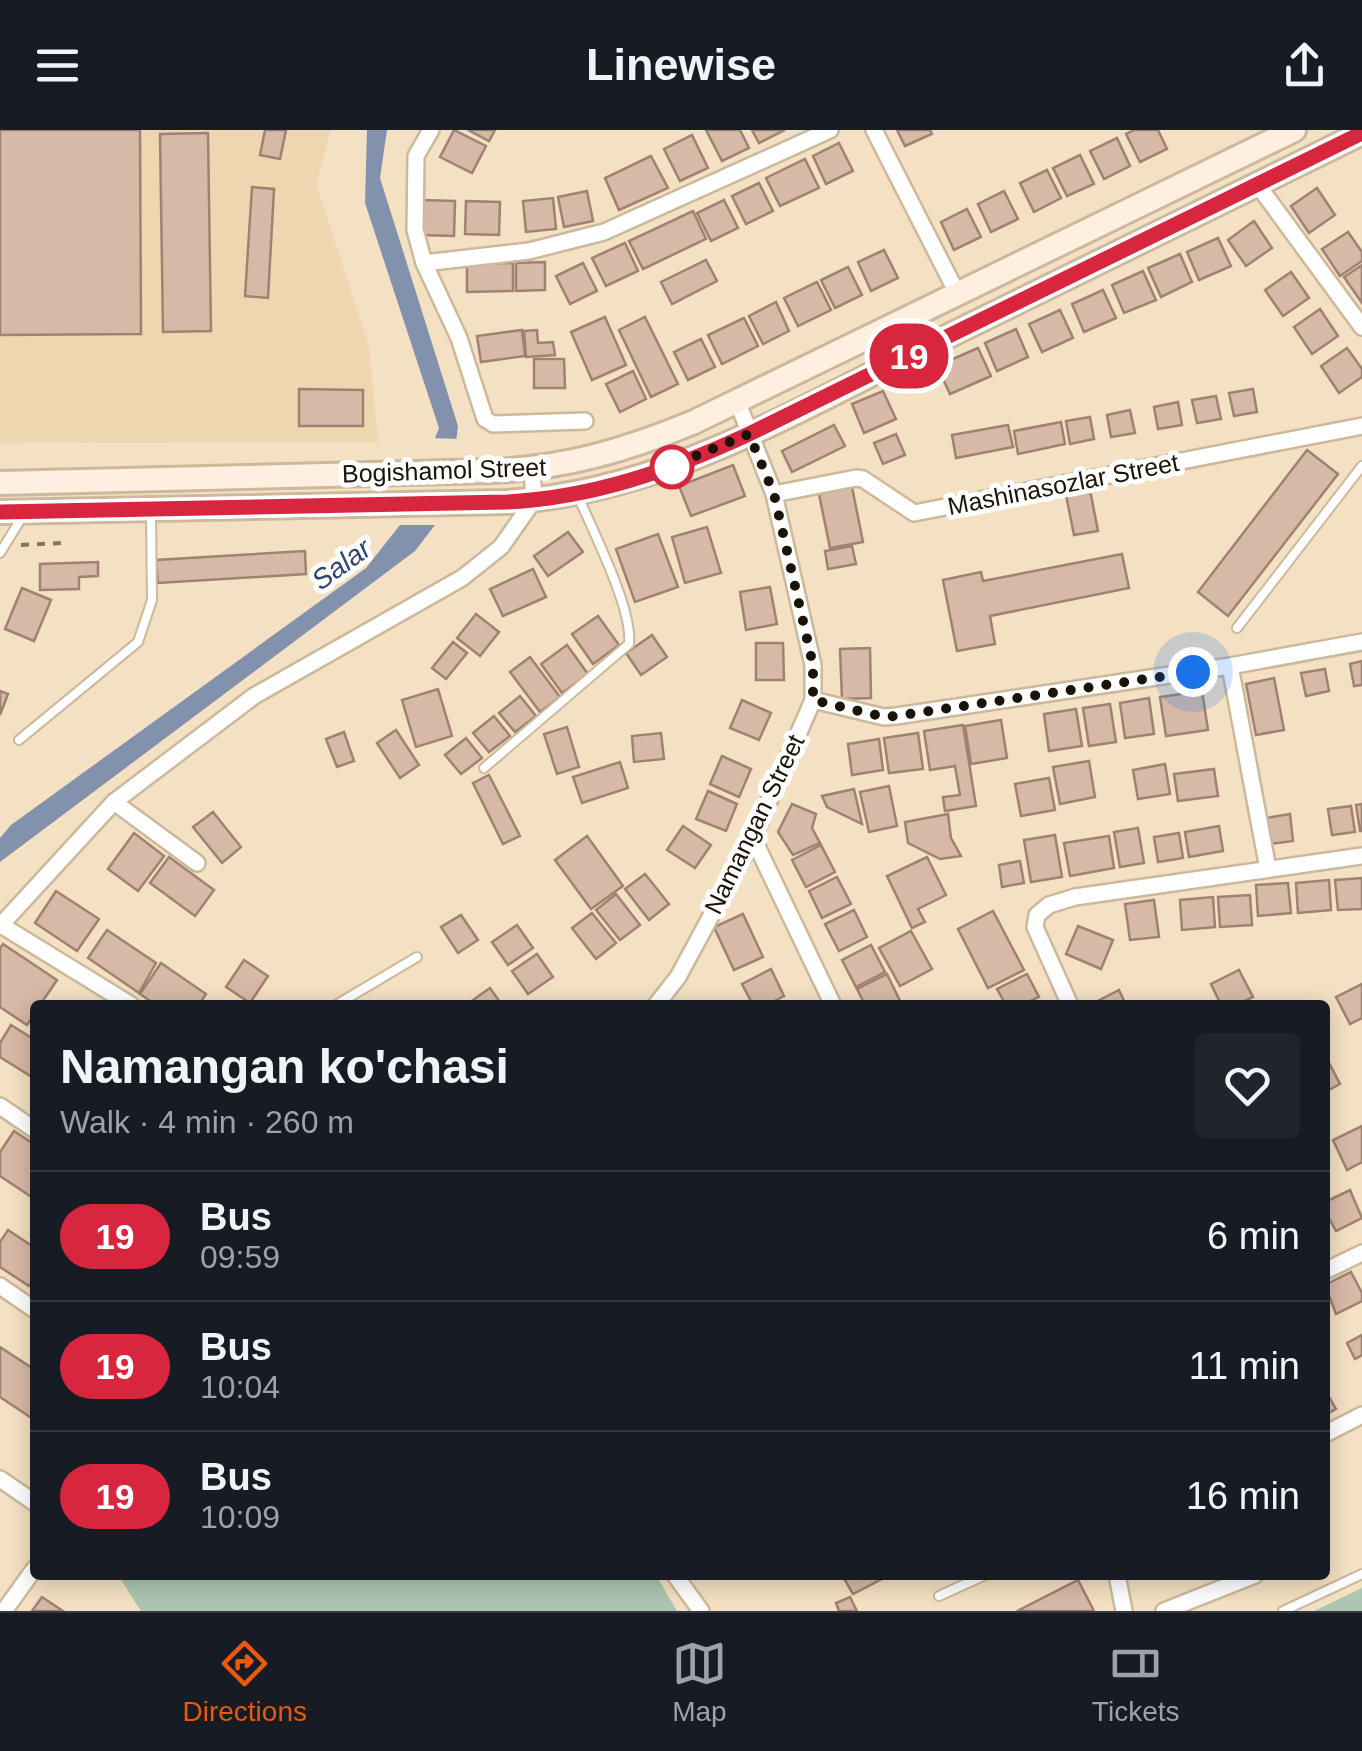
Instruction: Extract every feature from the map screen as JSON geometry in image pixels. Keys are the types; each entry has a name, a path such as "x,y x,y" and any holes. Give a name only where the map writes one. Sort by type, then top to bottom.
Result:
{"main road":[{"name":"Bogishamol Street","path":"0,483 532,469 630,448 737,401 1294,130"},
{"name":"Bogishamol Street","path":"0,512 491,503 577,494 673,466 749,434 1362,133"}],"street":[{"path":"431,130 416,156 414,230 424,263 459,338 485,419 494,424 586,421"},
{"path":"424,263 529,251 604,232 830,130"},
{"path":"874,130 957,293"},
{"path":"1257,184 1362,327"},
{"name":"Namangan Street","path":"660,1000 678,976 753,838 813,700 813,665 774,494 737,401"},
{"name":"Mashinasozlar Street","path":"774,494 864,479 914,513 1362,426"},
{"path":"123,1000 0,925 114,802 254,696 462,578 501,548 534,500 532,469"},
{"path":"813,700 884,717 896,716 1230,666 1362,642"},
{"path":"1230,666 1268,869"},
{"path":"114,802 196,863"},
{"path":"753,838 831,1000"},
{"path":"1068,1000 1035,926 1037,915 1048,904 1362,856"},
{"path":"0,1106 30,1127"},
{"path":"1330,1269 1362,1253"},
{"path":"0,1286 30,1307"},
{"path":"1330,1431 1362,1415"},
{"path":"0,1478 30,1499"},
{"path":"4,1611 30,1575"},
{"path":"678,1580 700,1611"},
{"path":"1118,1580 1124,1611"},
{"path":"1164,1611 1242,1580"}],"lane":[{"path":"1237,628 1362,466"},
{"path":"484,768 629,644 630,632 616,590 577,494"},
{"path":"19,740 138,642 152,600 151,509"},
{"path":"2,549 26,512"},
{"path":"344,1000 417,957"},
{"path":"1284,1611 1362,1574"},
{"path":"939,1596 974,1580"}],"path":[{"path":"2,549 61,543"}],"shaded area":[{"path":"0,130 331,130 316,184 369,346 378,442 0,443"}],"green space":[{"path":"121,1580 659,1580 677,1611 141,1611"},
{"path":"1362,1588 1362,1611 1314,1611"}],"water":[{"name":"Salar","path":"367,130 387,130 380,178 458,426 452,475 435,525 415,551 0,862 0,838 11,825 366,568 400,525 439,428 365,203"}],"pier":[{"path":"430,438 461,439 456,476 440,525 394,525"}],"building":[{"path":"0,130 140,130 141,334 0,335"},
{"path":"265,130 286,130 280,159 260,155"},
{"path":"454,130 486,146 472,173 440,157"},
{"path":"468,130 495,130 489,141"},
{"path":"706,130 740,130 749,148 722,161"},
{"path":"752,130 785,130 759,143"},
{"path":"897,130 930,130 932,134 905,146"},
{"path":"1158,130 1167,149 1140,162 1126,134"},
{"path":"208,133 211,331 163,332 160,134"},
{"path":"692,135 708,168 680,181 664,149"},
{"path":"1117,138 1130,166 1104,179 1090,151"},
{"path":"839,143 853,171 826,184 813,156"},
{"path":"1080,155 1094,184 1067,196 1053,168"},
{"path":"651,156 668,188 619,210 605,178"},
{"path":"805,159 819,188 780,206 766,178"},
{"path":"1047,170 1061,198 1034,212 1020,183"},
{"path":"759,183 773,211 746,224 732,196"},
{"path":"252,187 274,189 268,298 245,296"},
{"path":"1317,188 1335,215 1309,233 1291,206"},
{"path":"587,191 593,221 564,227 558,197"},
{"path":"1004,191 1018,219 991,232 978,204"},
{"path":"553,198 556,229 526,232 523,201"},
{"path":"422,200 455,201 454,236 421,235"},
{"path":"724,200 738,228 711,241 697,213"},
{"path":"466,201 500,202 499,235 465,234"},
{"path":"967,209 981,237 954,250 941,222"},
{"path":"693,211 706,239 643,269 629,241"},
{"path":"1254,221 1272,248 1246,266 1228,240"},
{"path":"1348,232 1362,252 1362,261 1340,276 1322,249"},
{"path":"1218,238 1231,266 1199,280 1187,252"},
{"path":"625,243 638,271 606,286 592,258"},
{"path":"884,250 898,278 871,291 858,262"},
{"path":"1180,254 1192,282 1161,297 1148,268"},
{"path":"706,260 717,281 672,304 661,282"},
{"path":"545,262 545,290 516,291 516,263"},
{"path":"513,263 513,291 467,292 467,264"},
{"path":"583,263 597,291 570,304 556,276"},
{"path":"1362,265 1362,303 1344,277"},
{"path":"848,267 862,295 835,308 821,280"},
{"path":"1143,271 1156,300 1124,313 1112,285"},
{"path":"1291,272 1309,298 1283,316 1265,290"},
{"path":"817,282 831,310 798,326 784,298"},
{"path":"1103,290 1116,318 1084,332 1072,304"},
{"path":"776,302 789,331 763,344 749,316"},
{"path":"1320,309 1338,336 1312,354 1294,327"},
{"path":"1060,310 1073,338 1042,352 1029,324"},
{"path":"605,317 626,365 592,380 571,332"},
{"path":"645,317 678,384 651,397 619,330"},
{"path":"744,318 758,346 722,364 708,335"},
{"path":"1016,329 1028,357 997,371 985,343"},
{"path":"522,330 525,356 481,362 477,336"},
{"path":"537,330 538,343 553,342 555,355 526,357 524,331"},
{"path":"701,339 715,367 688,380 674,352"},
{"path":"978,348 991,376 950,394 937,366"},
{"path":"1347,348 1362,369 1362,377 1339,393 1321,366"},
{"path":"534,359 564,359 565,388 534,388"},
{"path":"633,371 646,399 620,412 606,384"},
{"path":"299,389 363,390 363,426 299,426"},
{"path":"1253,389 1257,412 1234,416 1229,393"},
{"path":"883,391 896,419 864,433 852,404"},
{"path":"1216,396 1221,419 1197,423 1192,400"},
{"path":"1178,402 1182,425 1158,429 1154,407"},
{"path":"1130,410 1135,433 1111,437 1107,415"},
{"path":"1090,417 1094,439 1070,444 1066,421"},
{"path":"1061,422 1065,444 1018,454 1014,431"},
{"path":"834,425 845,446 792,472 782,451"},
{"path":"1008,425 1013,447 956,458 952,435"},
{"path":"896,434 905,455 883,464 874,443"},
{"path":"1307,450 1338,474 1228,616 1198,592"},
{"path":"733,465 745,496 691,516 679,486"},
{"path":"852,487 863,542 830,548 819,494"},
{"path":"1090,490 1098,531 1074,535 1066,495"},
{"path":"707,527 721,573 685,583 672,537"},
{"path":"568,532 583,552 548,576 534,556"},
{"path":"658,534 678,587 635,602 616,549"},
{"path":"852,546 856,564 828,569 825,551"},
{"path":"305,551 306,574 158,583 156,560"},
{"path":"1122,554 1129,588 990,616 995,644 957,651 943,580 981,572 983,581"},
{"path":"98,562 98,576 79,577 79,589 40,590 40,564"},
{"path":"533,569 546,597 503,616 490,589"},
{"path":"770,587 777,624 746,630 740,592"},
{"path":"22,588 51,600 34,641 5,629"},
{"path":"476,614 499,632 480,656 457,638"},
{"path":"598,616 619,645 593,664 572,634"},
{"path":"652,635 667,657 641,675 626,653"},
{"path":"453,642 467,653 446,679 432,668"},
{"path":"756,643 783,643 784,680 756,680"},
{"path":"567,645 588,674 562,693 541,664"},
{"path":"870,648 871,698 842,699 840,649"},
{"path":"530,657 560,697 540,712 510,672"},
{"path":"1362,661 1362,685 1354,686 1350,664"},
{"path":"1325,669 1329,691 1306,696 1301,673"},
{"path":"1274,678 1284,730 1256,735 1246,684"},
{"path":"438,689 452,736 416,747 402,700"},
{"path":"0,691 8,694 0,715"},
{"path":"1202,691 1208,730 1166,736 1160,697"},
{"path":"520,696 536,716 515,732 499,713"},
{"path":"1149,698 1154,734 1125,738 1120,703"},
{"path":"742,700 771,713 759,740 730,728"},
{"path":"1110,704 1116,742 1089,746 1083,708"},
{"path":"1076,709 1082,746 1049,751 1044,714"},
{"path":"494,716 510,736 489,752 473,733"},
{"path":"1001,720 1007,758 971,764 965,726"},
{"path":"963,725 976,806 945,811 943,797 960,795 955,766 930,770 924,731"},
{"path":"567,727 579,767 557,774 544,734"},
{"path":"396,730 419,765 400,778 377,743"},
{"path":"344,732 354,761 337,767 326,739"},
{"path":"661,733 664,759 634,762 632,736"},
{"path":"918,733 923,769 889,773 884,738"},
{"path":"466,738 482,758 461,774 445,755"},
{"path":"879,739 883,770 852,775 848,744"},
{"path":"722,756 751,769 739,797 710,784"},
{"path":"1089,761 1095,797 1060,804 1053,767"},
{"path":"620,762 628,788 582,803 573,777"},
{"path":"1165,764 1170,794 1138,799 1133,770"},
{"path":"1214,769 1218,796 1178,801 1174,774"},
{"path":"489,775 520,836 503,844 473,783"},
{"path":"1049,778 1055,810 1021,816 1015,784"},
{"path":"889,786 897,826 869,832 860,792"},
{"path":"854,789 862,824 827,807 822,796"},
{"path":"708,791 737,804 726,831 696,819"},
{"path":"792,804 816,814 812,828 820,843 793,855 778,832"},
{"path":"1362,804 1362,831 1360,831 1356,805"},
{"path":"1351,806 1355,832 1332,835 1328,809"},
{"path":"213,812 241,847 222,863 193,827"},
{"path":"948,814 951,838 961,856 940,859 908,843 905,822"},
{"path":"1290,814 1293,841 1270,844 1266,818"},
{"path":"683,826 711,845 695,868 667,850"},
{"path":"1219,826 1223,851 1189,857 1185,832"},
{"path":"1138,828 1144,863 1120,867 1114,832"},
{"path":"134,833 164,856 138,891 108,869"},
{"path":"1179,833 1183,858 1158,862 1154,837"},
{"path":"1055,835 1062,877 1031,882 1024,840"},
{"path":"587,836 623,886 591,909 555,860"},
{"path":"1109,836 1114,868 1070,876 1064,843"},
{"path":"821,845 835,872 806,887 792,860"},
{"path":"169,857 214,890 195,916 150,883"},
{"path":"927,857 946,895 918,909 925,922 912,928 887,876"},
{"path":"1020,861 1024,883 1002,887 999,865"},
{"path":"645,874 669,904 649,920 625,889"},
{"path":"837,877 851,904 822,918 809,891"},
{"path":"1362,878 1362,909 1338,910 1335,880"},
{"path":"1329,880 1331,910 1298,913 1296,883"},
{"path":"1288,883 1291,913 1258,916 1256,885"},
{"path":"56,891 99,919 77,951 35,923"},
{"path":"616,894 640,925 620,940 596,910"},
{"path":"1250,895 1252,925 1220,927 1218,897"},
{"path":"1213,897 1215,927 1182,930 1180,900"},
{"path":"1154,900 1159,937 1130,940 1125,904"},
{"path":"854,910 867,937 839,951 825,924"},
{"path":"993,911 1024,970 988,988 958,929"},
{"path":"592,913 616,943 596,959 572,928"},
{"path":"743,914 763,957 734,970 714,927"},
{"path":"461,915 478,940 458,953 441,927"},
{"path":"517,925 533,948 508,965 492,942"},
{"path":"1078,926 1113,940 1101,969 1066,954"},
{"path":"107,930 156,963 139,993 88,958"},
{"path":"911,931 932,969 900,986 879,948"},
{"path":"3,944 57,980 43,1000 30,1000 27,1025 0,1007"},
{"path":"871,945 885,972 856,987 842,960"},
{"path":"537,954 553,977 528,994 512,971"},
{"path":"244,960 268,976 252,1000 226,987"},
{"path":"161,963 206,994 202,1000 149,1000 140,994"},
{"path":"771,969 784,996 776,1000 750,1000 742,984"},
{"path":"1239,970 1253,997 1219,1000 1211,984"},
{"path":"887,974 900,1000 862,1000 857,989"},
{"path":"1027,974 1039,997 1003,1000 997,989"},
{"path":"1362,984 1362,1018 1350,1024 1336,997"},
{"path":"490,988 498,1000 473,1000"},
{"path":"1119,990 1124,1000 1100,1000"},
{"path":"11,1025 30,1037 30,1076 0,1057 0,1043"},
{"path":"1330,1065 1340,1084 1330,1089"},
{"path":"1362,1126 1362,1162 1347,1170 1333,1140"},
{"path":"14,1131 30,1142 30,1196 0,1176 0,1152"},
{"path":"1350,1190 1362,1218 1336,1231 1330,1220 1330,1200"},
{"path":"8,1230 30,1245 29,1286 0,1267 0,1242"},
{"path":"1351,1272 1362,1301 1336,1314 1330,1282"},
{"path":"1362,1335 1362,1355 1355,1359 1347,1343"},
{"path":"0,1347 30,1367 30,1417 0,1397"},
{"path":"845,1580 880,1580 853,1594"},
{"path":"1078,1580 1094,1611 1017,1611"},
{"path":"42,1597 63,1611 32,1611"},
{"path":"850,1597 857,1611 839,1611 836,1603"}],"bus line":[{"name":"19","path":"0,512 506,502 592,491 632,480 687,462 749,434 1362,133"}],"route":[{"path":"672,467 659,471 749,434 774,494 813,665 813,700 884,717 1193,672"}]}
